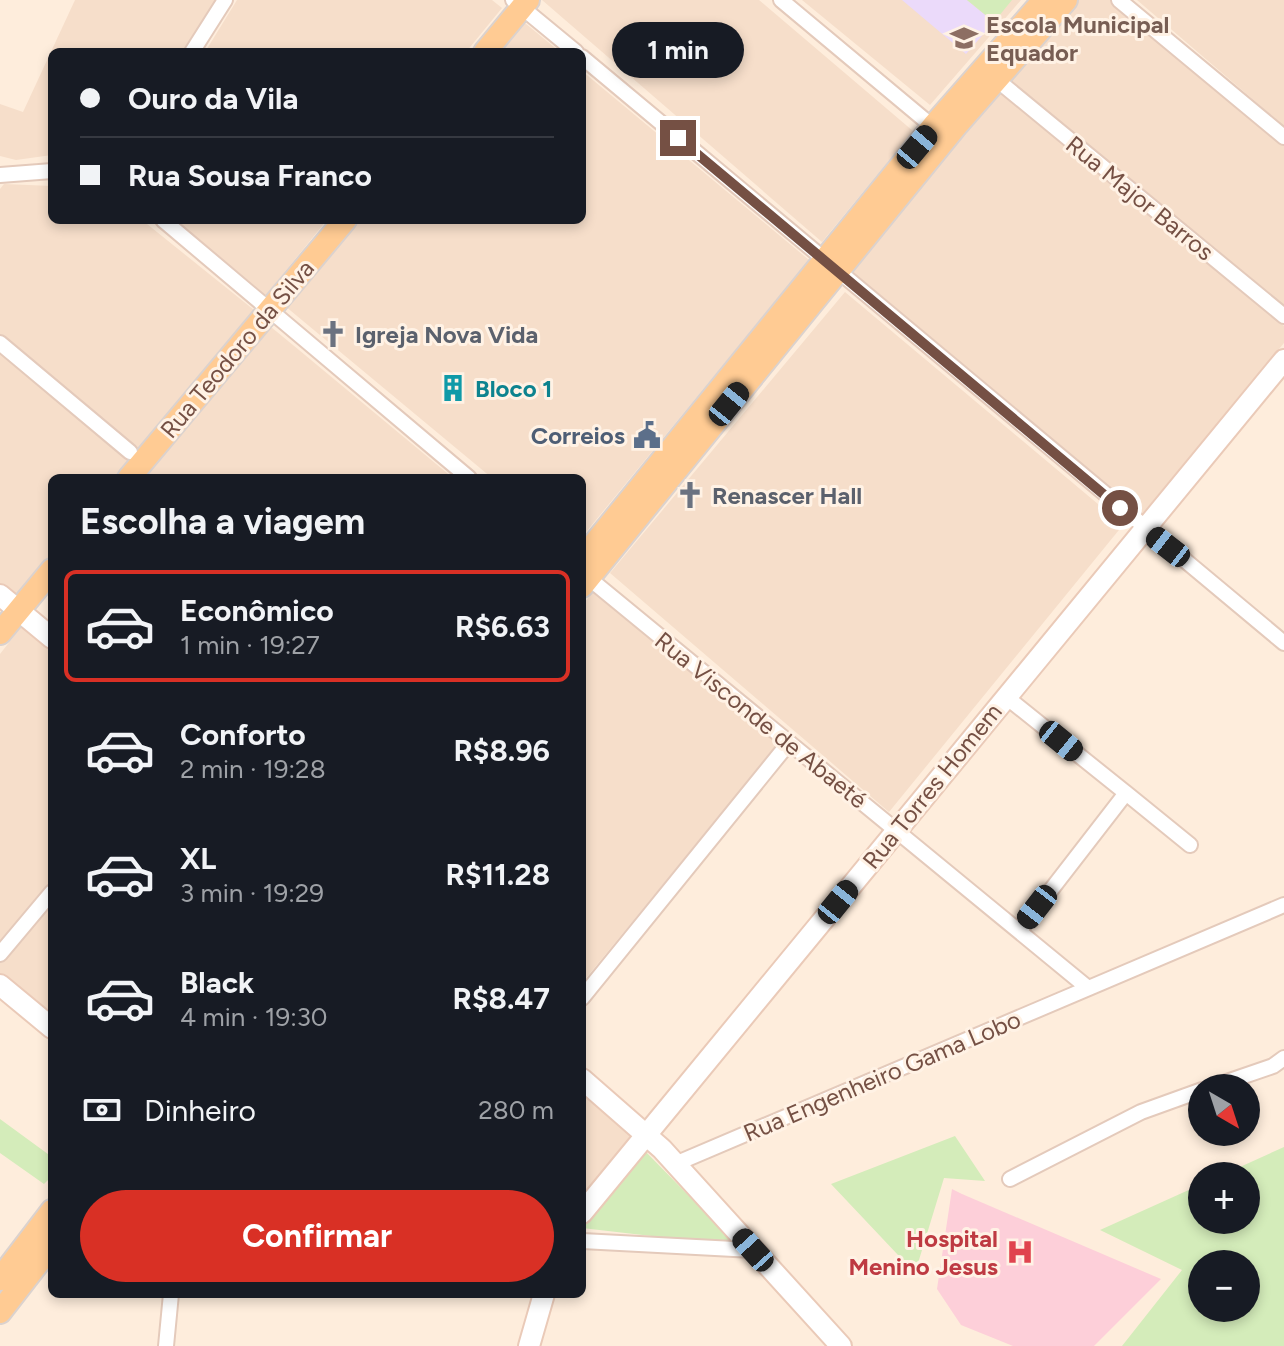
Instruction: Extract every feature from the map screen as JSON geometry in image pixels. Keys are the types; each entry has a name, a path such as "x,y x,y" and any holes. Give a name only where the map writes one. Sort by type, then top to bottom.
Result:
{"main road":[{"path":"586,571 1044,0"},
{"path":"945,126 996,79 1066,0"},
{"path":"488,48 521,2"},
{"name":"Rua Teodoro da Silva","path":"132,474 342,224"},
{"path":"0,633 48,575"},
{"path":"0,1279 48,1216"},
{"path":"0,1312 48,1250"}],"street":[{"path":"195,48 225,0"},
{"path":"781,0 926,121 945,126"},
{"path":"1119,0 1284,137"},
{"path":"521,2 572,48"},
{"path":"586,60 1284,643"},
{"name":"Rua Major Barros","path":"996,79 1284,316"},
{"path":"0,175 48,171"},
{"path":"168,224 464,474"},
{"path":"0,343 130,452"},
{"name":"Rua Torres Homem","path":"586,1208 1284,360"},
{"name":"Rua Visconde de Abaeté","path":"586,576 1088,988"},
{"path":"0,595 48,635"},
{"path":"1005,696 1190,845"},
{"path":"586,993 788,744"},
{"path":"1020,930 1126,793"},
{"path":"0,954 48,897"},
{"name":"Rua Engenheiro Gama Lobo","path":"675,1164 1284,905"},
{"path":"0,985 48,1025"},
{"path":"1250,1074 1273,1066 1284,1058"},
{"path":"586,1082 648,1136 841,1346"},
{"path":"1010,1179 1141,1112 1188,1095"},
{"path":"586,1241 753,1250"},
{"path":"166,1346 171,1298"},
{"path":"529,1346 543,1298"}],"shaded area":[{"path":"75,0 217,0 187,48 53,48"},
{"path":"237,0 492,0 502,8 469,48 207,48"},
{"path":"542,0 759,0 913,131 822,242"},
{"path":"802,0 1021,0 930,105"},
{"name":"Escola Municipal Equador","path":"902,0 967,0 994,22 966,54"},
{"path":"1075,0 1114,0 1284,144 1284,305 1002,77"},
{"path":"1137,0 1284,0 1284,126"},
{"path":"525,23 555,48 503,48"},
{"path":"48,58 48,156 16,160 0,156 0,104 23,112"},
{"path":"586,74 809,260 586,532 586,474 487,474 285,306 355,224 586,224"},
{"path":"995,88 1284,326 1284,343 1142,514 845,269"},
{"path":"4,184 48,186 48,224 147,224 254,310 119,474 48,474 48,562 18,598 0,583 0,189"},
{"path":"178,224 324,224 265,296"},
{"path":"845,292 1123,525 889,812 610,573"},
{"path":"271,327 448,474 147,474"},
{"path":"594,591 778,744 586,978 586,600"},
{"path":"22,626 48,648 48,1013 0,973 0,654"},
{"path":"586,1095 635,1137 586,1195"},
{"name":"Hospital Menino Jesus","path":"952,1189 1161,1279 1094,1346 1013,1346 961,1325 937,1289"}],"green space":[{"path":"967,0 1012,0 994,22"},
{"path":"0,1119 48,1154 48,1180 44,1184 0,1153"},
{"path":"955,1136 985,1181 944,1178 915,1273 831,1184"},
{"path":"1284,1147 1284,1346 1122,1346 1182,1270 1100,1230 1188,1190 1188,1234 1260,1234 1260,1162 1251,1162"},
{"path":"644,1150 738,1246 586,1228 586,1223"}],"place":[{"name":"Escola Municipal Equador","path":"964,38"},
{"name":"Igreja Nova Vida","path":"333,334"},
{"name":"Bloco 1","path":"453,388"},
{"name":"Correios","path":"647,435"},
{"name":"Renascer Hall","path":"690,495"},
{"name":"Hospital Menino Jesus","path":"1020,1252"}],"route":[{"path":"678,138 1120,508"}]}
